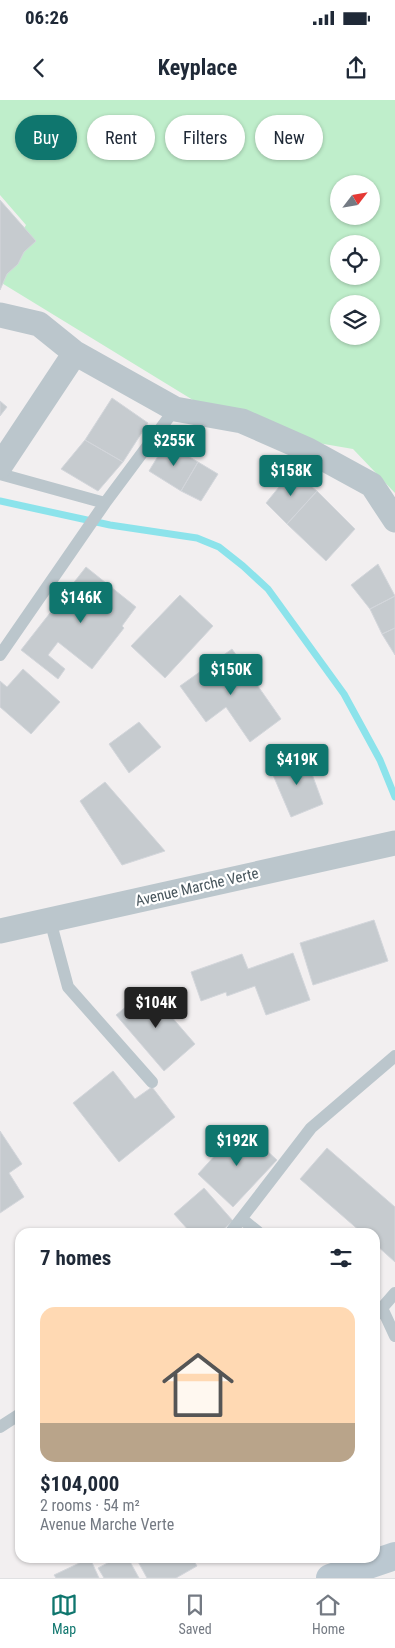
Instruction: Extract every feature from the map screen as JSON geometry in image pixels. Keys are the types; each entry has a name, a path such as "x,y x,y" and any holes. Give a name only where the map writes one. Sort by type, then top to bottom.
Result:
{"street":[{"path":"0,315 39,324 75,353 175,409 242,421 308,450 372,484 395,520"},
{"path":"0,466 75,353"},
{"name":"Avenue Marche Verte","path":"0,931 395,843"},
{"path":"380,1561 395,1556"},
{"path":"330,1578 374,1563"}],"lane":[{"path":"0,656 85,532 175,409"},
{"path":"0,474 103,507"},
{"path":"50,920 68,986 152,1082"},
{"path":"234,1228 311,1128 395,1056"},
{"path":"242,1219 253,1228"},
{"path":"380,1310 395,1293"},
{"path":"380,1315 395,1336"},
{"path":"0,1427 15,1417"}],"green space":[{"path":"0,100 395,100 395,493 353,449 242,430 0,282 0,269 26,225 0,195"}],"building":[{"path":"0,200 36,241 24,252 18,264 7,274 0,290"},
{"path":"112,398 148,423 123,462 85,440"},
{"path":"0,401 7,407 0,416"},
{"path":"85,440 123,462 98,491 61,469"},
{"path":"166,443 198,462 181,491 149,471"},
{"path":"198,462 218,474 201,501 181,491"},
{"path":"292,471 317,491 287,524 266,503"},
{"path":"317,491 355,529 326,561 287,524"},
{"path":"378,564 395,596 370,609 351,585"},
{"path":"86,567 136,607 122,626 124,628 92,669 58,642 48,655 65,669 58,679 21,650"},
{"path":"180,595 213,626 165,678 131,646"},
{"path":"395,596 395,628 382,634 370,609"},
{"path":"395,628 395,655 382,634"},
{"path":"232,649 281,719 250,742 226,707 206,722 180,686"},
{"path":"23,669 60,702 31,734 0,707 0,681 7,687"},
{"path":"139,722 161,747 129,773 109,744"},
{"path":"305,755 323,804 291,817 270,768"},
{"path":"105,782 165,851 122,865 80,801"},
{"path":"374,920 388,961 313,985 300,943"},
{"path":"293,953 310,1000 266,1015 255,986 227,996 226,992 201,1001 191,972 242,954 248,969"},
{"path":"145,991 155,1002 161,997 174,1011 170,1015 195,1044 164,1071 116,1015"},
{"path":"113,1071 135,1099 152,1087 175,1117 119,1162 73,1103"},
{"path":"241,1127 277,1160 233,1207 198,1174"},
{"path":"0,1131 22,1164 9,1173 24,1197 0,1213"},
{"path":"327,1148 395,1207 395,1262 380,1248 380,1228 356,1228 300,1179"},
{"path":"204,1188 233,1221 225,1228 186,1228 174,1214"},
{"path":"79,1563 92,1563 99,1578 56,1578 54,1575"},
{"path":"108,1563 131,1563 139,1578 104,1578 98,1568"},
{"path":"139,1563 195,1563 197,1566 176,1578 147,1578"}],"waterway":[{"path":"0,501 110,525 197,538 219,547 268,589 344,694 380,760 395,797"}]}
